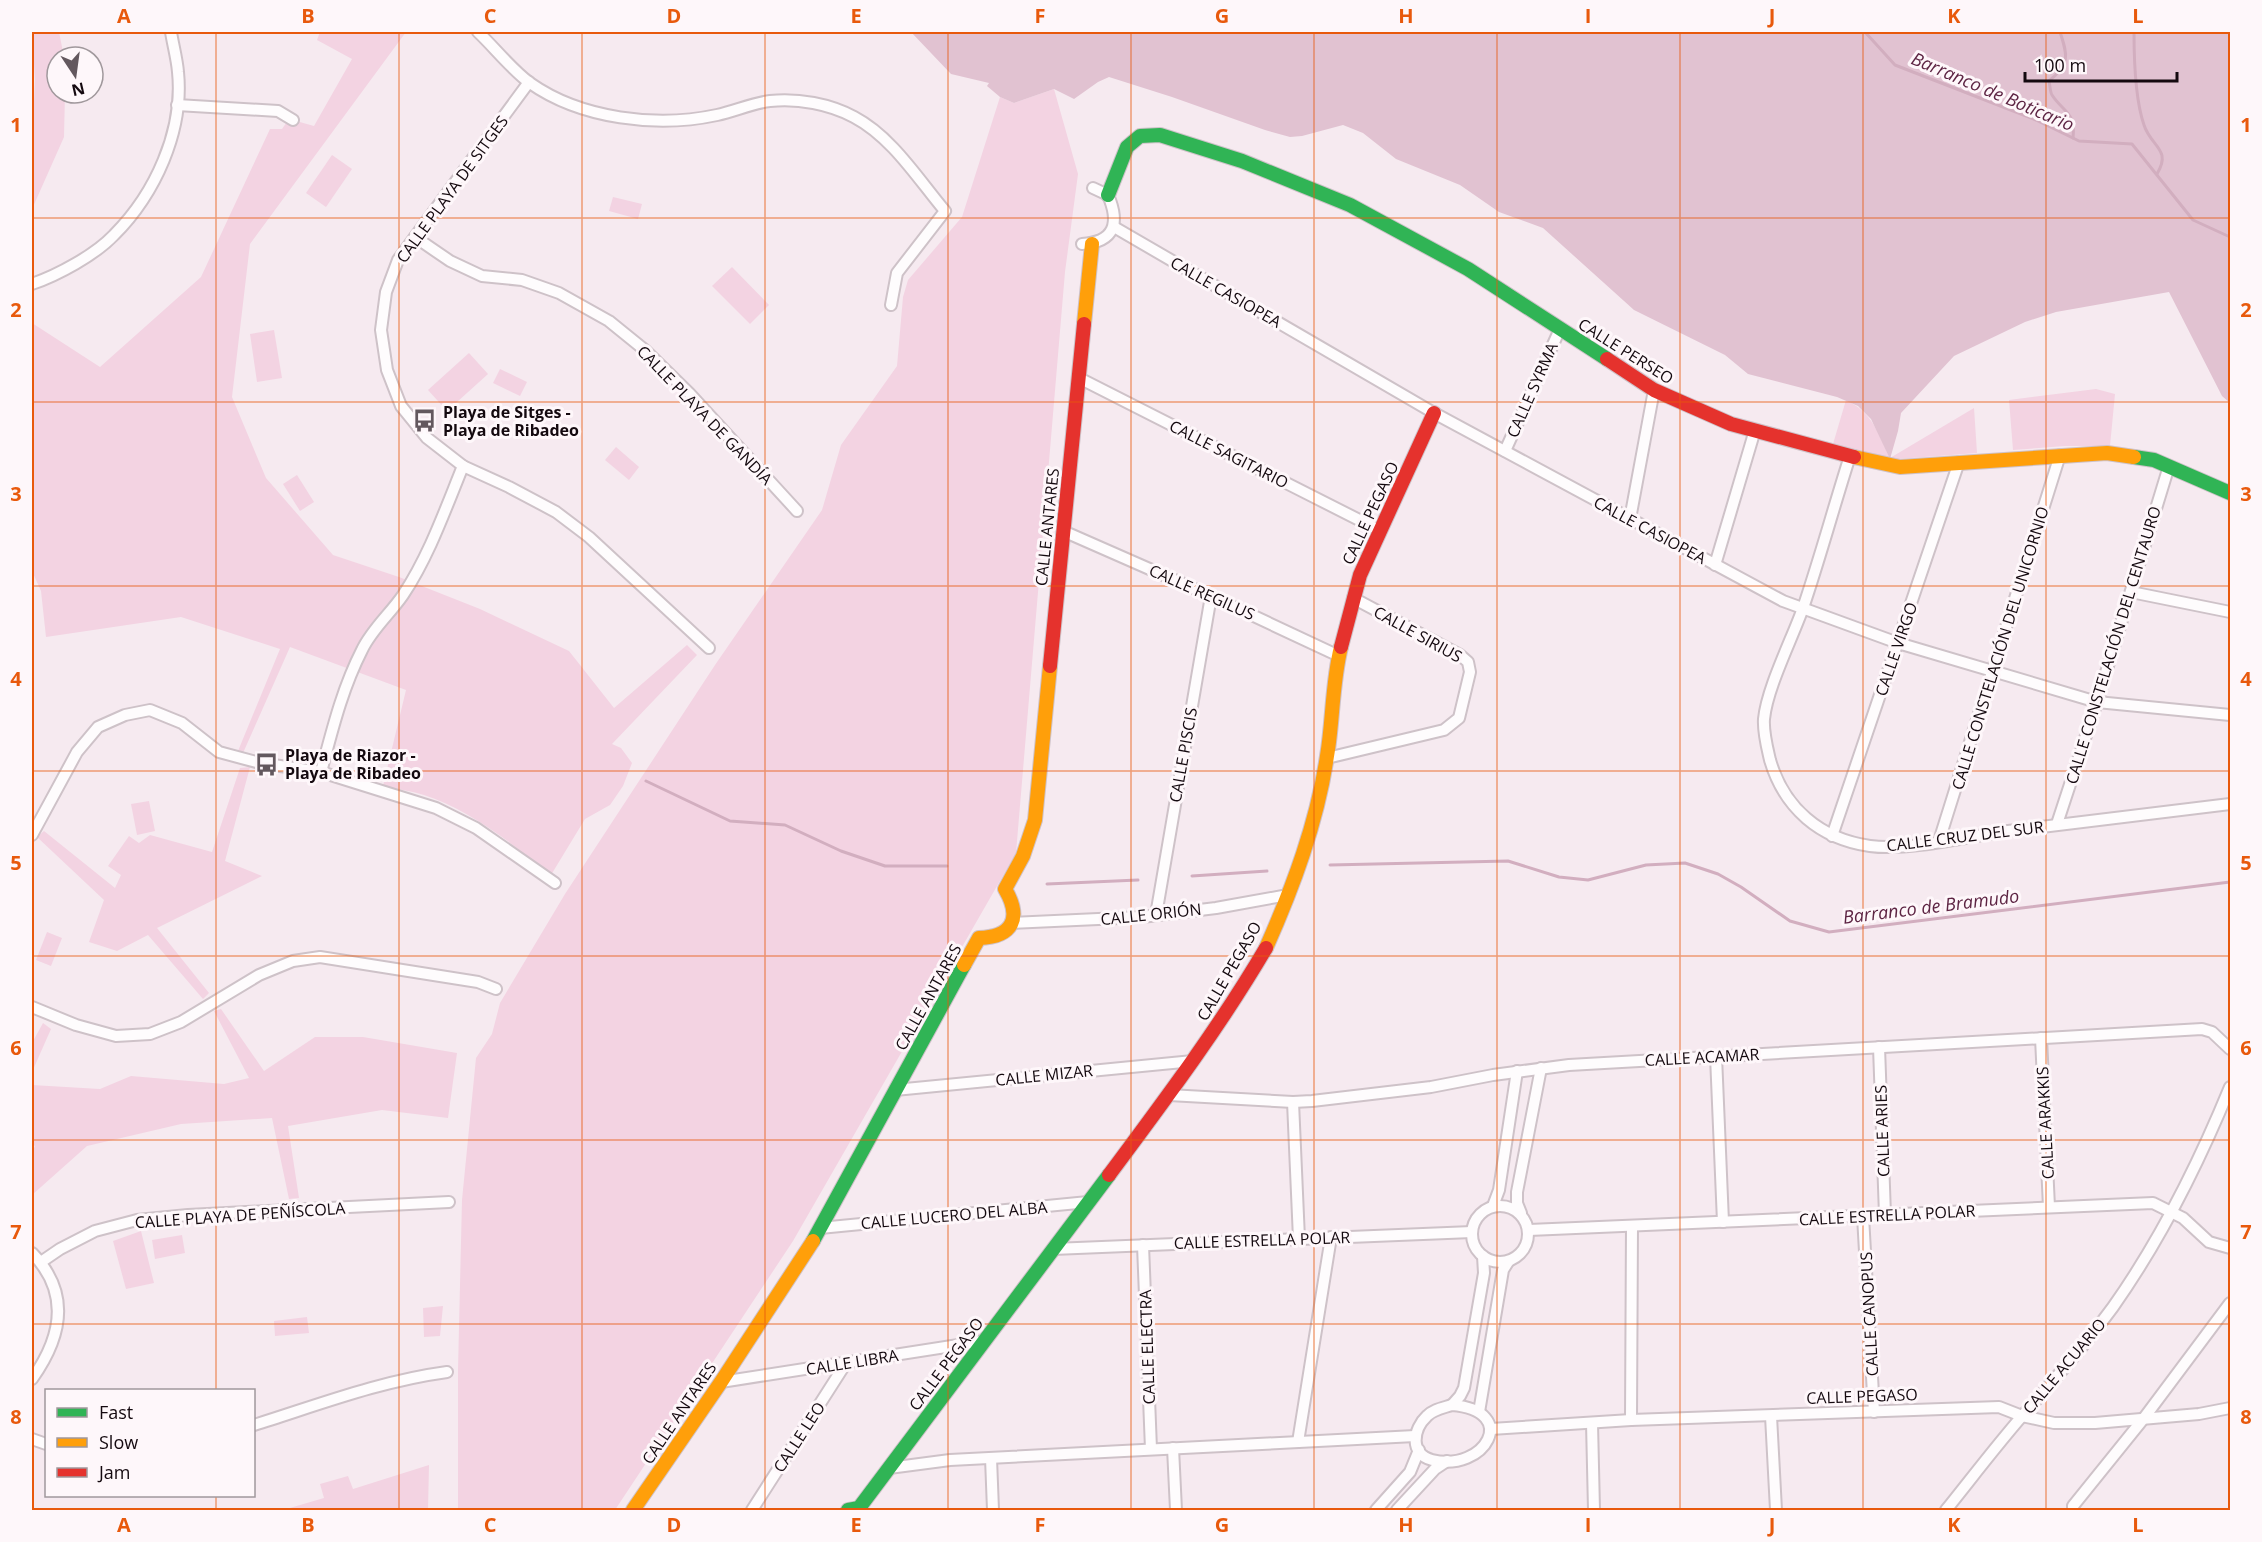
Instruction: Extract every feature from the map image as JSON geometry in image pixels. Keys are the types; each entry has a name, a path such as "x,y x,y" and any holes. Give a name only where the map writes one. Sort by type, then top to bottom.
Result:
{"street":[{"path":"32,284 53,276 79,261 114,236 147,194 166,153 176,120 179,73 171,32"},
{"path":"478,32 529,82 569,104 634,120 671,122 717,115 770,101 814,102 854,117 883,137 945,211 897,273 891,305"},
{"name":"CALLE PLAYA DE SITGES","path":"529,82 398,260 386,292 381,330 387,370 401,406 427,438 463,466 556,512 589,537 709,648"},
{"path":"177,105 278,111 292,120"},
{"name":"CALLE PERSEO","path":"1108,195 1126,146 1135,137 1146,134 1160,135 1242,161 1350,205 1468,268 1654,390 1731,424 1900,467 2060,454 2107,453 2154,460 2230,493"},
{"path":"1093,188 1108,195 1115,215 1114,227"},
{"name":"CALLE ANTARES","path":"633,1510 721,1382 820,1228 979,939 992,939 1003,933 1013,923 1015,910 1013,900 1005,889 1019,868 1035,820 1079,378 1087,244 1102,240 1114,227"},
{"name":"CALLE CASIOPEA","path":"1114,227 1434,413 1783,602 1898,643 2097,702 2230,715"},
{"name":"CALLE PLAYA DE GANDÍA","path":"415,237 450,261 482,276 522,280 550,290 609,321 646,351 689,393 796,511"},
{"name":"CALLE SYRMA","path":"1505,451 1560,329"},
{"name":"CALLE SAGITARIO","path":"1079,378 1379,530"},
{"path":"1630,519 1654,390"},
{"name":"CALLE PEGASO","path":"855,1510 1169,1095 1235,1001 1266,947 1288,895 1312,825 1327,758 1339,656 1360,575 1434,413"},
{"path":"1715,565 1755,430"},
{"name":"CALLE CONSTELACIÓN DEL UNICORNIO","path":"1939,841 2060,454"},
{"name":"CALLE CRUZ DEL SUR","path":"1850,456 1803,608 1764,719 1767,747 1776,779 1792,805 1815,827 1832,836 1870,846 1903,847 2056,824 2230,804"},
{"name":"CALLE VIRGO","path":"1832,836 1959,462"},
{"path":"321,772 338,708 362,650 379,623 402,597 422,564 463,466"},
{"name":"CALLE CONSTELACIÓN DEL CENTAURO","path":"2056,824 2097,702 2169,466"},
{"name":"CALLE REGILUS","path":"1063,531 1211,596 1339,656"},
{"path":"2131,592 2230,612"},
{"name":"CALLE PISCIS","path":"1156,915 1211,596"},
{"name":"CALLE SIRIUS","path":"1327,758 1444,730 1459,718 1470,672 1468,662 1460,655 1353,598"},
{"path":"32,835 77,752 98,727 125,715 150,710 182,723 219,752 260,763 321,772 436,808 476,828 555,882"},
{"name":"CALLE ORIÓN","path":"1013,923 1156,915 1288,895"},
{"path":"32,1007 116,1036 150,1034 181,1022 259,975 293,961 320,957 478,982 496,989"},
{"name":"CALLE ACAMAR","path":"1169,1095 1293,1102 1431,1087 1540,1068 2202,1029 2212,1032 2230,1049"},
{"name":"CALLE ARAKKIS","path":"2041,1038 2049,1207"},
{"name":"CALLE ARIES","path":"1879,1047 1885,1215"},
{"path":"1716,1056 1723,1222"},
{"name":"CALLE MIZAR","path":"895,1090 1193,1061"},
{"path":"1521,1214 1505,1205 1493,1206 1484,1210 1476,1219 1472,1232 1474,1244 1483,1257 1492,1262 1508,1262 1518,1257 1526,1247 1529,1230 1517,1203 1516,1192 1540,1068"},
{"path":"1493,1206 1499,1190 1517,1071"},
{"path":"2173,1214 2207,1143 2230,1087"},
{"path":"1293,1102 1299,1239"},
{"name":"CALLE PLAYA DE PEÑÍSCOLA","path":"41,1262 95,1230 137,1220 200,1214 449,1202"},
{"name":"CALLE LUCERO DEL ALBA","path":"820,1228 1088,1202"},
{"name":"CALLE ESTRELLA POLAR","path":"1529,1230 2153,1203 2183,1218 2209,1242 2230,1248"},
{"name":"CALLE ACUARIO","path":"1946,1510 2022,1416 2059,1375 2113,1306 2173,1214"},
{"name":"CALLE CANOPUS","path":"1863,1216 1874,1412"},
{"path":"1632,1226 1632,1420"},
{"name":"CALLE ESTRELLA POLAR","path":"1053,1249 1472,1232"},
{"path":"1298,1442 1331,1237"},
{"name":"CALLE ELECTRA","path":"1143,1245 1151,1449"},
{"path":"32,1252 52,1281 59,1305 57,1326 46,1358 32,1379"},
{"path":"1452,1406 1464,1388 1484,1273 1483,1257"},
{"path":"1479,1412 1503,1270 1508,1262"},
{"path":"2073,1510 2073,1506 2144,1418 2230,1303"},
{"name":"CALLE LIBRA","path":"721,1382 984,1341"},
{"name":"CALLE LEO","path":"752,1510 846,1363"},
{"path":"255,1425 360,1390 447,1372"},
{"path":"1452,1406 1467,1407 1479,1412 1487,1419 1491,1429 1486,1444 1479,1453 1467,1458 1447,1461 1429,1460 1419,1450 1415,1436 1418,1427 1436,1409 1452,1406"},
{"name":"CALLE PEGASO","path":"1491,1429 1632,1420 1999,1407 2022,1416 2054,1423 2095,1423 2199,1414 2230,1408"},
{"path":"1771,1416 1776,1510"},
{"path":"1592,1423 1594,1510"},
{"path":"889,1468 950,1460 1415,1436"},
{"path":"1173,1448 1176,1510"},
{"path":"1376,1510 1410,1472 1419,1450"},
{"path":"991,1458 993,1510"},
{"path":"1397,1510 1435,1468 1447,1461"}],"shaded area":[{"path":"32,32 59,32 62,45 45,45 45,105 65,105 64,137 32,209 32,144 35,80"},
{"path":"320,32 406,32 250,244 232,397 266,478 333,555 399,577 480,609 569,651 614,708 687,645 697,655 612,744 621,748 632,763 623,786 610,805 585,819 551,875 507,841 457,809 424,795 383,786 406,690 290,647 243,753 238,751 280,649 181,617 46,637 41,591 32,571 32,323 100,367 201,277 270,129 282,129 289,119 314,126 352,59 317,40"},
{"path":"911,32 2230,32 2230,403 2222,396 2169,292 2056,312 2025,322 1954,356 1901,413 1890,459 1871,419 1858,406 1837,397 1748,374 1725,355 1634,310 1543,228 1499,212 1460,185 1396,159 1363,133 1343,125 1290,137 1109,77 1074,99 1054,89 1014,103 1000,97 987,86 989,83 951,74"},
{"path":"1054,89 1078,174 1065,272 1016,853 793,1241 615,1510 458,1510 458,1370 462,1200 476,1058 492,1034 500,1003 565,894 715,665 822,510 841,445 897,366 903,297 908,280 962,217 1000,97 1014,103"},
{"path":"332,155 352,169 326,207 306,193"},
{"path":"613,197 642,204 638,219 609,211"},
{"path":"732,267 769,305 750,324 712,286"},
{"path":"274,330 282,378 257,382 250,334"},
{"path":"469,353 488,374 447,411 428,390"},
{"path":"500,369 527,382 520,396 493,383"},
{"path":"2096,389 2115,394 2110,446 2065,446 2013,450 2009,400"},
{"path":"1846,400 1863,411 1869,418 1890,458 1974,408 1977,453 1890,459 1833,444"},
{"path":"616,447 639,467 629,480 605,460"},
{"path":"297,475 314,502 300,511 283,484"},
{"path":"250,767 225,861 262,876 157,928 209,993 203,999 148,935 117,951 89,942 104,900 37,837 44,831 115,888 121,875 108,866 129,836 139,843 150,835 212,852 240,768"},
{"path":"149,801 155,831 137,835 131,804"},
{"path":"47,932 62,938 51,966 36,960"},
{"path":"221,1009 264,1071 315,1037 363,1037 457,1053 448,1118 382,1110 288,1126 299,1198 289,1199 272,1118 181,1124 87,1146 32,1195 32,1153 35,1146 32,1144 32,1085 100,1089 131,1076 224,1084 249,1078 214,1011"},
{"path":"43,1023 51,1029 32,1072 32,1043"},
{"path":"141,1231 154,1283 126,1289 113,1241"},
{"path":"182,1235 185,1253 155,1259 152,1240"},
{"path":"443,1306 440,1336 424,1337 423,1308"},
{"path":"307,1317 309,1333 275,1336 274,1321"},
{"path":"429,1465 428,1510 283,1510 324,1498 320,1484 348,1476 353,1489"}],"waterway":[{"name":"Barranco de Boticario","path":"1865,32 1895,65 2036,120 2079,141 2132,144 2193,220 2230,237"},
{"path":"2060,32 2066,54 2061,70 2049,81 2050,90 2056,101 2071,117 2073,138"},
{"path":"2134,32 2136,79 2141,115 2147,132 2159,148 2162,159 2157,174"},
{"name":"Barranco de Bramudo","path":"646,781 730,821 785,825 841,851 885,866 947,866"},
{"name":"Barranco de Bramudo","path":"1330,865 1508,861 1559,877 1588,880 1646,865 1685,863 1718,874 1790,921 1829,932 2230,882"},
{"name":"Barranco de Bramudo","path":"1192,876 1267,871"},
{"name":"Barranco de Bramudo","path":"1047,884 1138,880"}],"traffic: fast":[{"path":"1108,195 1127,147 1140,136 1160,135 1242,161 1350,205 1468,269 1607,359"},
{"path":"2134,457 2154,460 2230,493"},
{"path":"813,1241 964,965"},
{"path":"848,1510 859,1508 1109,1175"}],"traffic: slow":[{"path":"1084,324 1092,244"},
{"path":"1854,457 1900,467 2107,453 2134,457"},
{"path":"1266,948 1295,878 1317,806 1327,756 1341,647"},
{"path":"964,965 979,938 1000,934 1011,924 1013,909 1005,889 1023,856 1035,820 1050,666"},
{"path":"633,1510 721,1382 813,1241"}],"traffic: jam":[{"path":"1050,666 1084,324"},
{"path":"1607,359 1654,390 1731,424 1854,457"},
{"path":"1341,647 1360,575 1434,413"},
{"path":"1109,1175 1210,1035 1266,948"}],"place":[{"name":"Playa de Sitges - Playa de Ribadeo","path":"425,421"},
{"name":"Playa de Riazor - Playa de Ribadeo","path":"267,764"}]}
